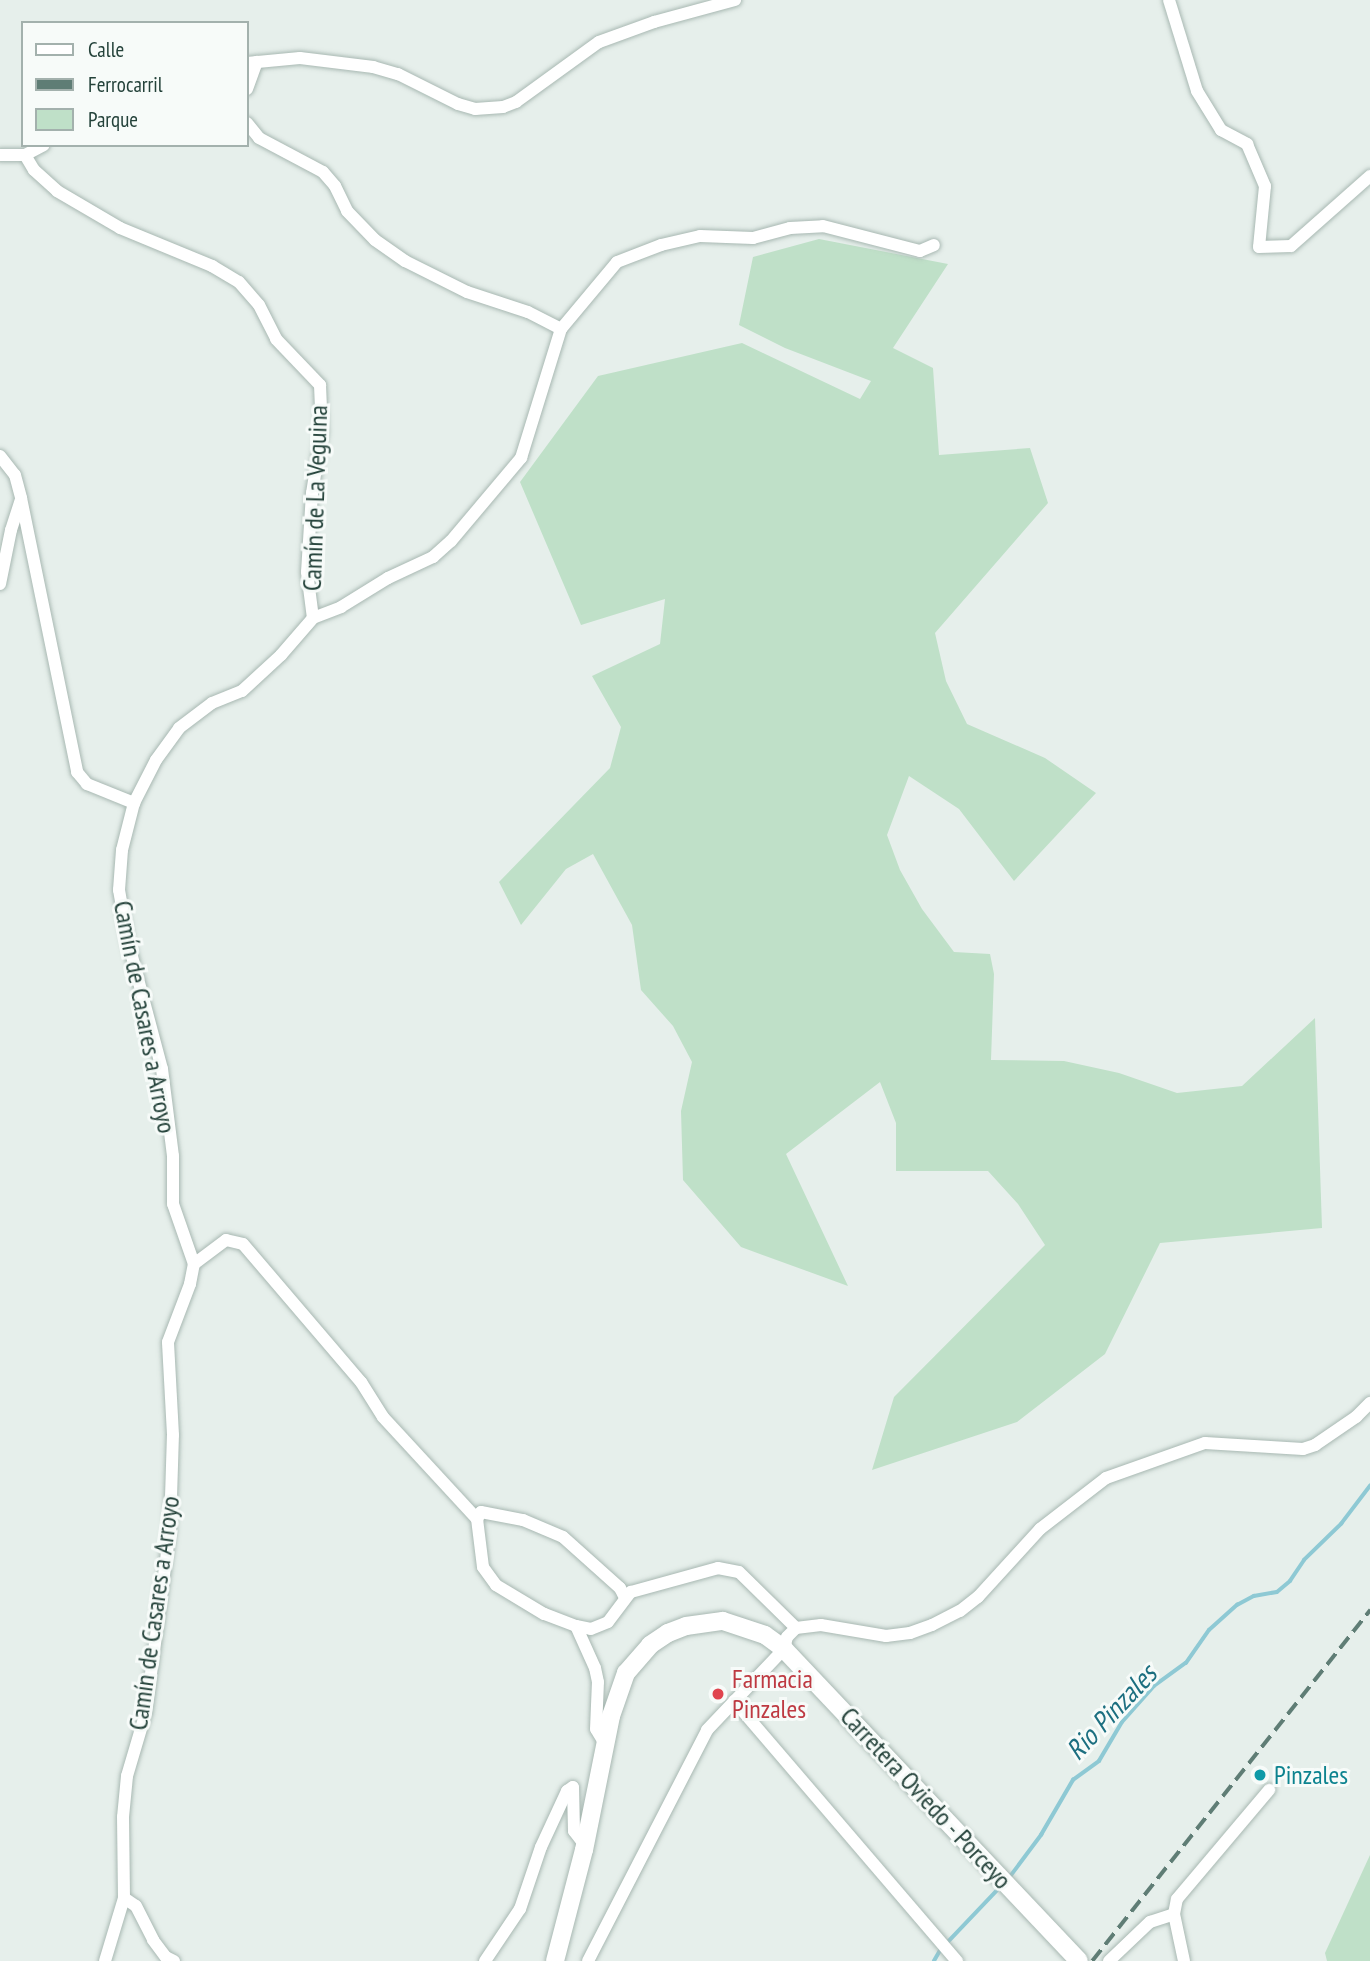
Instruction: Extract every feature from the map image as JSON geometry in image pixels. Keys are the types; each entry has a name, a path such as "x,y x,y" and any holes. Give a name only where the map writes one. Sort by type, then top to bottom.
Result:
{"main road":[{"name":"Carretera Oviedo - Porceyo","path":"555,1961 585,1845 617,1694 626,1673 650,1645 668,1633 686,1626 723,1621 765,1635 784,1648 1079,1961"}],"street":[{"path":"248,84 252,62 300,58 373,67 398,74 458,104 475,109 503,107 516,102 599,42 654,22 731,0"},
{"path":"1169,0 1197,91 1221,130 1247,144 1265,186 1259,247 1290,246 1370,176"},
{"path":"248,124 260,138 323,173 335,186 347,211 375,240 405,261 467,292 528,312 561,329"},
{"path":"0,155 25,155 40,147"},
{"name":"Camín de La Veguina","path":"25,155 34,170 57,191 120,228 212,266 239,282 259,305 276,339 320,385 322,432 312,493 307,572 313,618"},
{"name":"Camín de Casares a Arroyo","path":"105,1961 124,1898 122,1817 127,1776 146,1712 170,1529 173,1436 167,1342 190,1284 194,1264 173,1204 173,1156 162,1069 128,941 119,890 122,850 135,803 156,760 180,728 212,703 242,691 281,654 313,618 341,607 388,578 433,557 480,508 522,458 561,329 617,262 661,245 700,236 753,238 790,228 823,226 920,251 934,245"},
{"path":"0,456 16,475 29,542 40,579 77,772 88,784 135,803"},
{"path":"0,584 11,530 21,498"},
{"path":"194,1264 226,1240 243,1244 361,1382 383,1417 477,1519 483,1567 496,1585 544,1614 591,1629 608,1622 631,1592 718,1568 739,1572 796,1628"},
{"path":"588,1961 707,1730 784,1648 788,1637 796,1628 821,1625 886,1636 910,1633 932,1625 960,1611 978,1597 1040,1529 1106,1478 1205,1443 1303,1449 1315,1445 1356,1417 1370,1403"},
{"path":"477,1519 481,1512 523,1520 563,1537 620,1588 625,1598"},
{"path":"576,1626 595,1668 598,1682 596,1729 605,1744"},
{"path":"734,1701 956,1960"},
{"path":"485,1961 520,1909 541,1847 567,1791 573,1787 574,1831 585,1845"},
{"path":"1184,1961 1174,1914 1177,1899 1269,1790"},
{"path":"124,1898 136,1906 153,1940 166,1958 174,1961"},
{"path":"1109,1961 1150,1922 1174,1914"}],"green space":[{"path":"819,239 948,264 893,348 933,368 939,455 1030,448 1048,503 935,633 946,681 967,724 1045,758 1096,793 1014,881 959,809 909,776 887,835 900,870 922,909 954,952 990,954 994,974 991,1060 1064,1061 1119,1073 1177,1093 1242,1086 1315,1018 1322,1228 1160,1243 1105,1354 1017,1422 872,1470 894,1397 1045,1245 1018,1204 988,1171 896,1171 896,1123 880,1082 786,1154 848,1286 741,1247 683,1180 681,1111 692,1062 673,1026 641,990 632,925 593,854 566,869 521,925 499,882 610,768 621,727 592,676 660,644 665,599 581,625 520,482 598,376 742,343 860,399 871,381 785,348 739,325 753,257"},
{"path":"1370,1855 1370,1961 1327,1961 1325,1953"}],"waterway":[{"name":"Rio Pinzales","path":"1009,1878 1041,1835 1073,1780 1099,1761 1122,1722 1154,1686 1186,1663 1209,1630 1237,1605 1254,1596 1277,1592 1290,1581 1304,1560 1341,1524 1370,1486"},
{"name":"Rio Pinzales","path":"946,1944 1001,1886"},
{"name":"Rio Pinzales","path":"934,1961 941,1949"}],"railway":[{"path":"1092,1961 1370,1610"}],"place":[{"name":"Farmacia Pinzales","path":"718,1694"},
{"name":"Pinzales","path":"1260,1775"}]}
